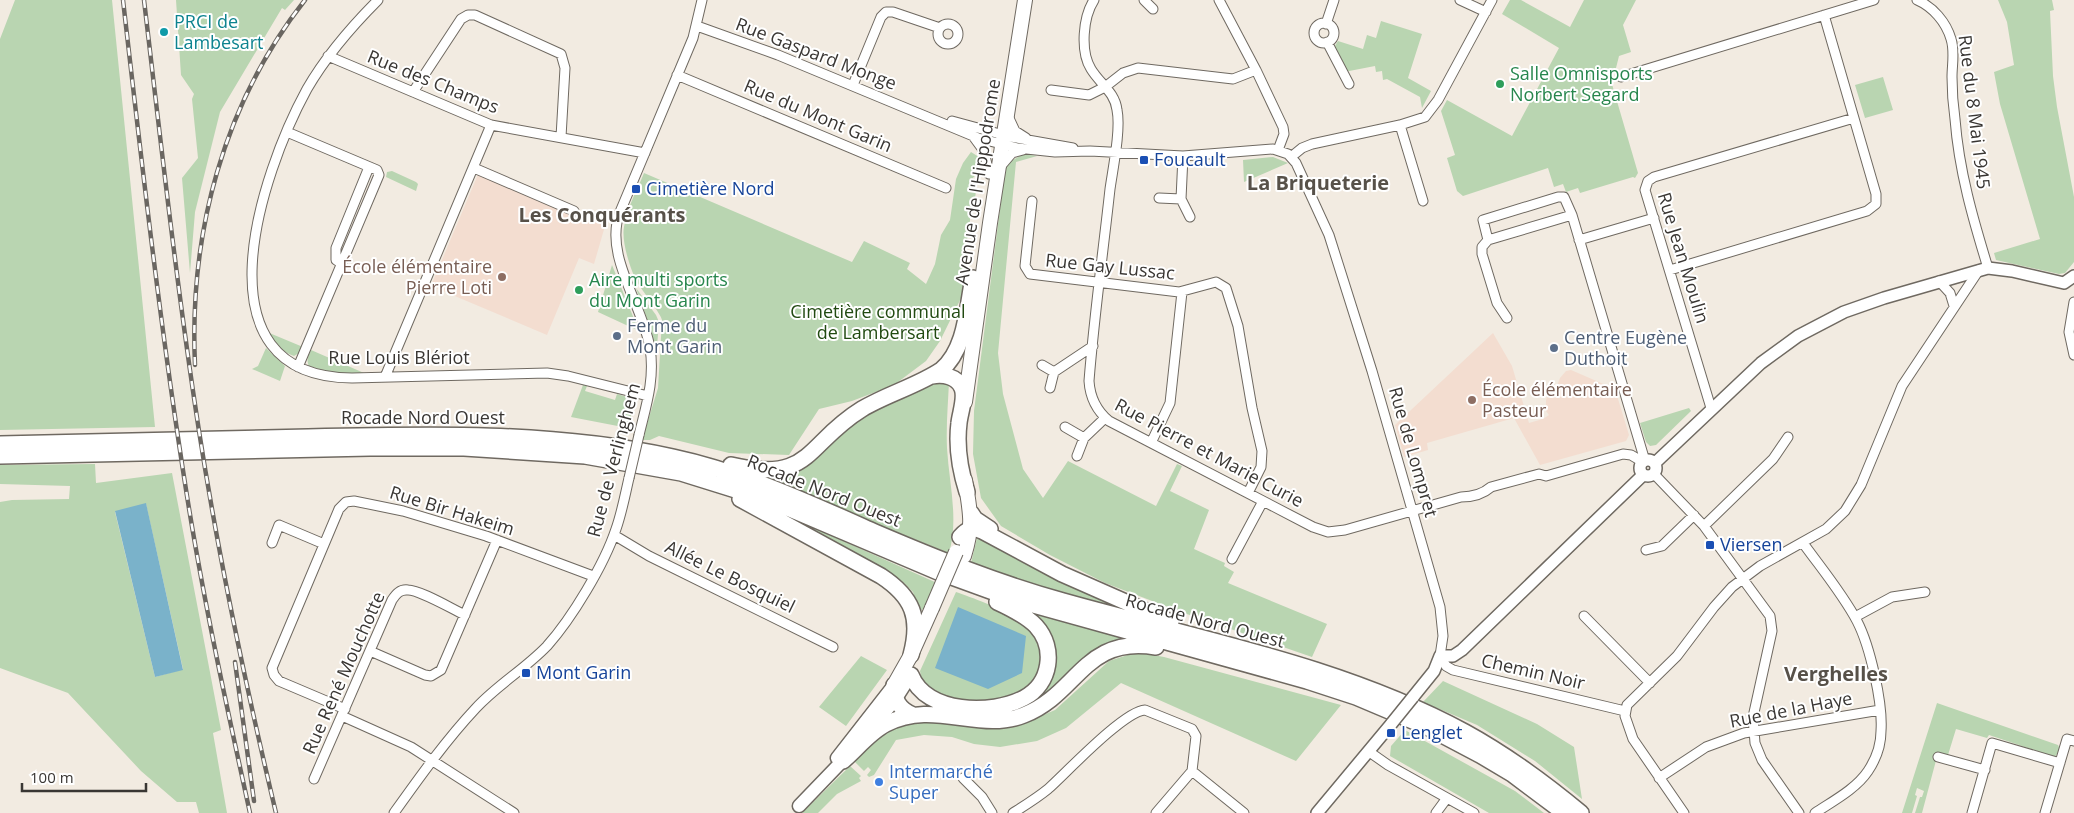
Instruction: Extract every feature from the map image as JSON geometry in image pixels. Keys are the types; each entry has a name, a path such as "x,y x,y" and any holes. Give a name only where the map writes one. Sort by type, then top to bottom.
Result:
{"highway":[{"path":"673,457 705,460 755,470 771,471 785,469 809,455 843,423 861,410 932,376 946,366 956,349 961,335 973,278"},
{"path":"932,376 948,376 959,383 963,393 959,423 959,458 967,492"},
{"name":"Rocade Nord Ouest","path":"0,444 456,435 574,442 673,457 781,492 939,558 1018,588 1343,679 1429,714 1504,755 1581,813"},
{"name":"Rocade Nord Ouest","path":"0,456 370,448 464,448 586,456 681,473 771,501 938,572 1038,607 1254,666 1356,697 1426,727 1497,765 1564,813"},
{"path":"681,473 763,511 895,585 908,601 915,616 916,632 911,655"},
{"path":"971,513 975,519 1004,542"},
{"path":"963,543 982,531 1069,578 1137,609 1230,646"},
{"path":"911,675 919,690 932,699 955,706 984,708 1011,703 1028,696 1041,683 1047,668 1049,656 1046,640 1030,621 1018,612 938,572"},
{"path":"843,761 877,730 890,722 913,715 942,714 999,720 1022,716 1051,699 1096,658 1112,649 1125,645 1154,646 1254,666"},
{"path":"895,693 902,709 913,715"}],"main road":[{"name":"Avenue de l'Hippodrome","path":"796,810 813,786 911,675 963,543 971,513 962,445 962,427 1016,0"},
{"name":"Avenue de l'Hippodrome","path":"998,139 1007,112 1025,0"},
{"name":"Avenue de l'Hippodrome","path":"963,543 953,445 954,421 973,278 993,174"},
{"name":"Avenue de l'Hippodrome","path":"796,810 843,761 895,693 911,655 937,608"}],"street":[{"name":"Rue Louis Blériot","path":"378,0 328,56 307,89 287,132 270,176 259,216 254,250 253,296 257,320 263,333 277,351 298,367 311,373 334,378 554,373 648,396"},
{"name":"Rue de Verlinghem","path":"394,813 480,704 546,646 570,616 614,535 639,435 652,371 649,342 618,254 615,238 618,217 697,26 702,0"},
{"name":"Rue Pierre et Marie Curie","path":"1094,0 1088,15 1085,33 1086,53 1091,69 1106,87 1118,111 1089,381 1090,392 1105,418 1313,527 1328,532 1345,530 1412,510 1485,492 1491,487 1539,474 1546,476 1623,454 1631,455 1648,467"},
{"path":"1144,0 1153,10"},
{"path":"1220,0 1284,130 1278,150 1292,157 1302,148 1312,144 1400,125 1421,119 1431,112 1492,0"},
{"path":"1326,24 1334,0"},
{"path":"1460,0 1471,2 1486,12"},
{"path":"1621,77 1874,0"},
{"name":"Rue du 8 Mai 1945","path":"1917,0 1938,15 1951,39 1953,96 1959,156 1984,269"},
{"path":"853,85 881,17 886,12 894,12 940,28"},
{"path":"413,92 461,19 468,15 475,15 561,54 565,64 561,138"},
{"path":"1670,270 1867,211 1874,206 1877,197 1824,15"},
{"path":"1326,24 1331,26 1334,33 1331,40 1327,42 1319,41 1315,34 1318,26 1326,24"},
{"name":"Rue Gaspard Monge","path":"697,26 778,55 923,113 1025,150 1183,156 1278,150"},
{"path":"1327,42 1349,84"},
{"name":"Rue des Champs","path":"328,56 491,125 645,153"},
{"path":"1051,90 1085,95 1093,94 1123,74 1138,68 1233,79 1256,70"},
{"name":"Rue du Mont Garin","path":"677,75 946,188"},
{"path":"1007,112 1015,131 1022,136 1040,142"},
{"name":"Rue Gaspard Monge","path":"923,113 971,135 1040,142 1090,151"},
{"name":"Rue Jean Moulin","path":"1711,408 1646,190 1647,184 1652,179 1854,118"},
{"path":"385,377 491,125"},
{"path":"1400,125 1423,201"},
{"path":"287,132 369,167 336,248 336,260 342,264 298,367"},
{"path":"971,135 979,142 993,174 1008,156 1017,151 1025,150"},
{"path":"1183,156 1181,199 1190,217"},
{"name":"Rue de Lompret","path":"1292,157 1305,179 1329,235 1372,371 1442,617 1443,636 1440,656 1434,670 1317,813"},
{"path":"474,168 574,210"},
{"path":"1488,240 1482,220 1558,197 1564,197 1566,200 1648,467 1704,526 1768,612 1772,626 1754,713 1757,750 1799,813"},
{"path":"1159,198 1181,199"},
{"name":"Rue Gay Lussac","path":"1032,201 1024,266 1027,272 1034,275 1182,292 1216,282 1226,288 1230,295 1240,336 1252,408 1263,456 1260,468 1248,493"},
{"path":"1507,318 1497,303 1482,254 1482,247 1488,240 1572,215"},
{"path":"1579,240 1654,218"},
{"path":"1684,813 1633,739 1626,722 1625,711 1630,701 1682,650 1724,595 1743,578 1830,525 1849,506 1861,485 1902,386 1954,306 1984,269"},
{"path":"1440,656 1453,656 1462,650 1648,467 1711,408 1761,363 1807,331 1855,307 1984,269 2012,270 2070,280"},
{"path":"1939,281 1950,293 1954,306"},
{"path":"1151,443 1170,404 1182,292"},
{"path":"2074,302 2069,332 2074,355"},
{"path":"1050,388 1054,372 1093,346"},
{"path":"1042,366 1054,372"},
{"path":"1077,456 1084,438 1105,418"},
{"path":"1065,427 1084,438"},
{"path":"1704,526 1773,459 1788,437"},
{"name":"Rue Bir Hakeim","path":"514,813 394,738 279,681 275,678 272,670 274,662 340,507 352,500 420,516 497,540 593,576"},
{"path":"1232,559 1263,501"},
{"path":"1646,550 1662,546 1694,515"},
{"path":"272,543 279,526 324,544"},
{"name":"Allée Le Bosquiel","path":"614,535 649,556 833,646"},
{"path":"370,651 425,675 436,674 443,664 497,540"},
{"path":"1802,543 1854,617 1868,650 1880,710 1882,731 1874,762 1867,772 1852,787 1815,813"},
{"name":"Rue René Mouchotte","path":"314,779 392,600 401,591 412,590 465,614"},
{"path":"1854,617 1892,597 1925,592"},
{"path":"1584,616 1650,683"},
{"name":"Chemin Noir","path":"1440,656 1446,666 1453,670 1625,711"},
{"path":"1013,813 1047,790 1071,765 1139,710 1151,711 1195,732 1196,736 1192,771 1156,813"},
{"name":"Rue de la Haye","path":"1659,778 1706,747 1754,730 1880,710"},
{"path":"2046,813 2067,739 2074,741"},
{"path":"1972,813 1992,743 2060,763"},
{"path":"1371,748 1388,765 1474,813"},
{"path":"1938,757 1984,770"},
{"path":"1192,771 1240,812"},
{"path":"963,778 982,797 992,813"},
{"path":"1436,813 1447,798"}],"shaded area":[{"name":"École élémentaire Pierre Loti","path":"479,172 605,226 594,264 579,258 547,335 431,286"},
{"name":"École élémentaire Pasteur","path":"1493,333 1512,366 1529,423 1549,415 1546,411 1546,400 1549,392 1555,391 1560,378 1566,371 1571,370 1615,389 1629,435 1626,441 1540,465 1514,418 1427,443 1428,450 1404,457 1395,425"}],"green space":[{"path":"15,0 112,0 155,427 0,430 0,39"},
{"path":"176,0 294,0 285,10 282,8 220,112 195,212 190,273 182,178 198,158 192,99 194,94 181,75"},
{"path":"1510,0 1521,0 1570,27 1584,0 1636,0 1623,25 1631,52 1619,56 1616,68 1609,74 1638,173 1635,178 1580,193 1578,188 1566,192 1563,184 1554,187 1548,168 1463,196 1457,191 1447,158 1455,155 1441,111 1447,100 1512,136 1559,48 1502,14"},
{"path":"1998,0 2052,0 2054,10 2050,11 2053,76 2074,197 2074,262 2065,273 2059,274 1996,260 1994,253 2040,239 2000,104 1994,72 2014,65 2007,22"},
{"path":"1381,21 1422,34 1408,78 1431,91 1422,108 1420,97 1387,79 1383,80 1382,71 1376,72 1375,66 1344,72 1333,49 1338,41 1363,49 1367,35 1376,38"},
{"path":"1883,77 1893,110 1865,118 1855,85"},
{"name":"Cimetière communal de Lambersart","path":"971,152 982,159 980,170 972,179 976,192 973,209 970,211 970,227 965,248 965,290 940,341 926,361 894,385 852,401 819,409 789,455 729,453 659,436 650,440 642,440 658,388 662,320 633,273 627,257 623,233 627,213 644,173 852,262 864,241 910,263 907,269 926,284 935,264 941,235 950,220 956,179 963,163"},
{"path":"1023,154 1037,156 1016,162 998,353 1003,394 1023,469 1043,498 1068,461 1156,506 1177,464 1182,466 1170,491 1209,510 1194,549 1225,563 1224,566 1234,572 1228,583 1327,624 1312,657 1181,612 1105,583 1050,555 1001,526 981,498 973,454 974,411 1005,170 1008,163"},
{"path":"1273,157 1288,163 1244,182 1243,160"},
{"path":"392,171 416,182 418,184 416,191 386,177 387,172"},
{"path":"612,265 639,331 598,312"},
{"path":"636,288 659,322 656,359 650,328"},
{"path":"267,332 303,347 294,356 279,346"},
{"path":"266,348 285,366 280,381 252,369 258,366"},
{"path":"311,350 364,373 333,373 309,366 308,358"},
{"path":"942,378 949,382 947,448 953,501 953,527 949,553 749,473 765,475 867,411"},
{"path":"583,385 587,386 585,391 615,400 617,394 631,398 634,404 628,428 571,417"},
{"path":"1689,408 1691,411 1656,445 1650,446 1646,442 1640,423"},
{"path":"95,464 96,483 172,473 221,730 213,733 227,813 199,813 196,802 177,802 141,771 68,693 0,668 0,502 69,499 70,486 0,484 0,465","holes":["146,504 183,669 155,677 115,512"]},
{"path":"758,503 937,583 928,605 919,612 913,592 902,581"},
{"path":"978,534 1056,579 1156,622 1023,582 971,563"},
{"path":"956,592 1017,618 1033,632 1038,645 1041,666 1038,677 1031,685 1011,697 986,702 974,702 948,698 922,682 920,671"},
{"path":"1026,611 1130,639 1032,708 991,713 1050,673"},
{"path":"1137,652 1164,657 1341,705 1296,761 1121,683 1066,728 1037,741 1000,747 974,744 952,737 924,735 896,740 874,775 869,777 867,775 871,770 868,767 864,771 854,761 881,733 913,720 988,726 1020,725 1055,710 1109,661"},
{"path":"861,656 887,670 846,726 819,707"},
{"path":"1443,681 1537,724 1574,747 1582,799 1535,761 1477,725 1423,702"},
{"path":"1937,703 2058,745 2060,749 2055,757 1989,735 1987,738 1956,729 1948,755 1938,753 1922,813 1915,813 1924,791 1917,788 1915,795 1917,796 1912,813 1902,813"},
{"path":"1405,730 1515,791 1544,813 1489,813 1390,756 1391,746"},
{"path":"850,766 861,776 859,778 861,781 837,794 818,813 802,813"}],"water":[{"path":"146,503 183,670 155,677 115,511"},
{"path":"958,607 1026,636 1022,673 988,689 935,668"}],"railway":[{"path":"123,0 160,311 187,496 208,616 250,813"},
{"path":"144,0 176,270 207,479 234,623 276,813"},
{"path":"195,365 198,267 206,219 217,172 252,82 276,40 305,0"},
{"path":"235,662 254,801"}],"place":[{"name":"PRCI de Lambesart","path":"164,32"},
{"name":"Salle Omnisports Norbert Segard","path":"1500,84"},
{"name":"Foucault","path":"1144,160"},
{"name":"Cimetière Nord","path":"636,189"},
{"name":"École élémentaire Pierre Loti","path":"502,277"},
{"name":"Aire multi sports du Mont Garin","path":"579,290"},
{"name":"Ferme du Mont Garin","path":"617,336"},
{"name":"Centre Eugène Duthoit","path":"1554,348"},
{"name":"École élémentaire Pasteur","path":"1472,400"},
{"name":"Viersen","path":"1710,545"},
{"name":"Mont Garin","path":"526,673"},
{"name":"Lenglet","path":"1391,733"},
{"name":"Intermarché Super","path":"879,782"}],"district":[{"name":"La Briqueterie","path":"1318,183"},
{"name":"Les Conquérants","path":"602,215"},
{"name":"Verghelles","path":"1836,674"}]}
